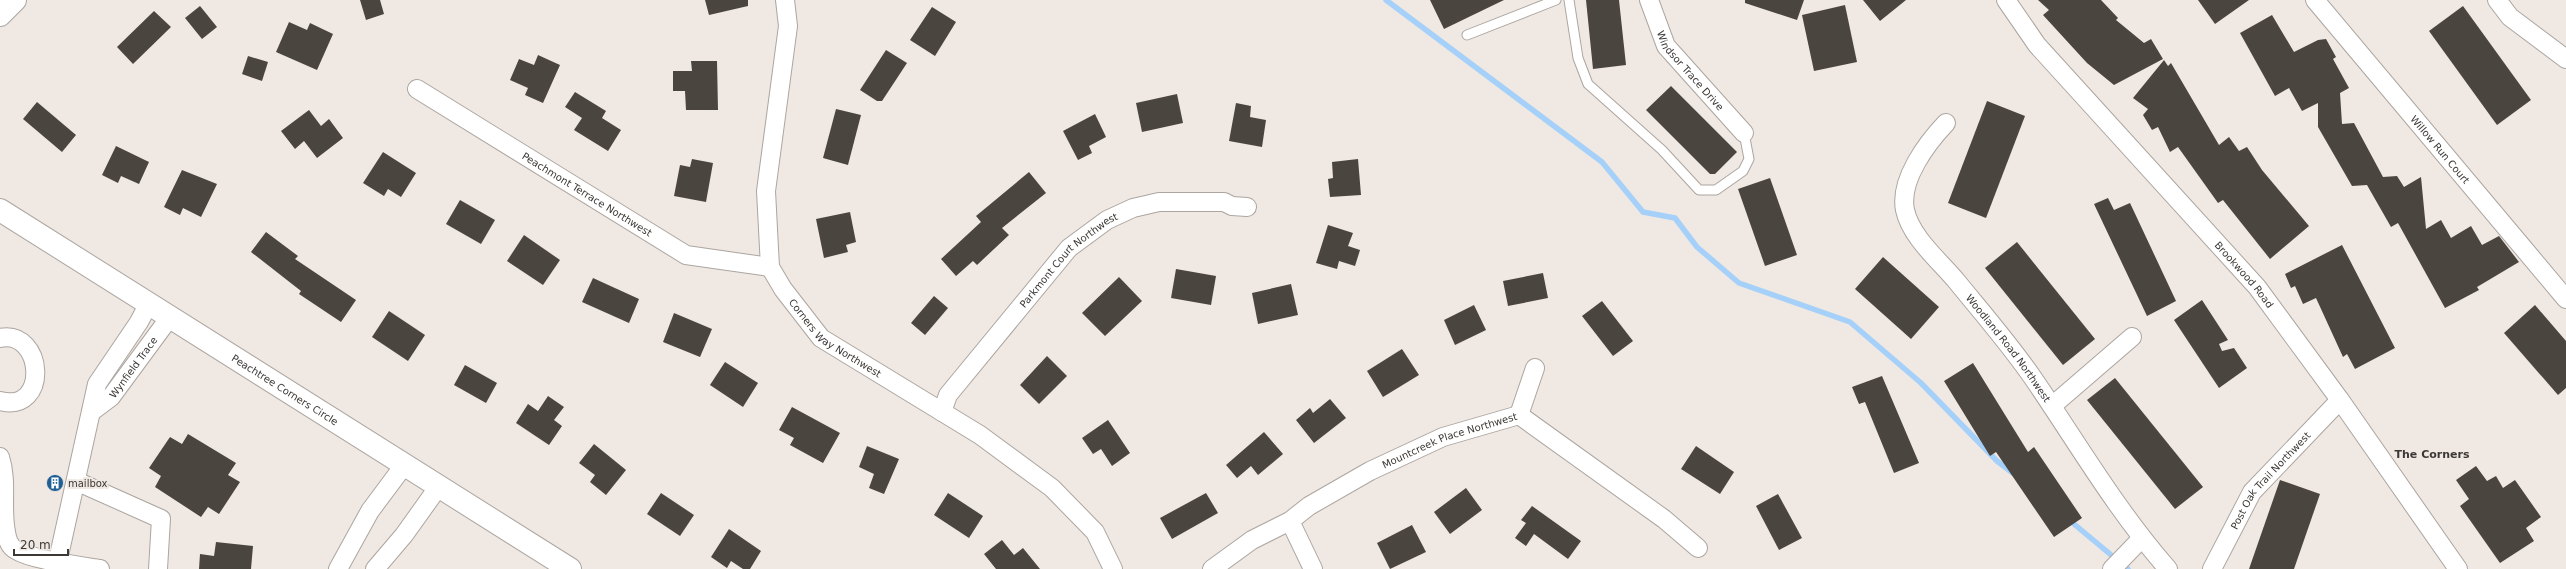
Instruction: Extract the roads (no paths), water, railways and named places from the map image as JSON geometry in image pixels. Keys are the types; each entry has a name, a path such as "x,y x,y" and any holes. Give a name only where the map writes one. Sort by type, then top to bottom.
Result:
{"street":[{"path":"0,14 15,0"},
{"name":"Corners Way Northwest","path":"785,0 788,26 766,191 770,267 783,289 821,338 980,435 1052,488 1095,532 1112,569"},
{"name":"Windsor Trace Drive","path":"1649,0 1666,46 1744,133"},
{"name":"Brookwood Road","path":"2006,0 2037,45 2257,287 2340,400 2458,569"},
{"name":"Willow Run Court","path":"2315,0 2566,299"},
{"path":"2497,0 2510,17 2566,59"},
{"name":"Peachmont Terrace Northwest","path":"417,89 686,255 770,267"},
{"name":"Woodland Road Northwest","path":"1946,122 1930,140 1907,184 1905,210 1916,234 1982,312 2034,380 2141,539 2168,569"},
{"name":"Parkmont Court Northwest","path":"942,412 948,395 1069,248 1107,220 1133,208 1159,202 1224,202 1232,206 1247,207"},
{"name":"Peachtree Corners Circle","path":"0,210 570,569"},
{"name":"Wynfield Trace","path":"58,566 97,384 139,322 149,303"},
{"name":"Wynfield Trace","path":"90,412 111,398 170,316"},
{"path":"0,338 5,337 19,341 28,349 32,353 36,373 33,389 24,399 7,403 0,401"},
{"path":"2052,406 2132,337"},
{"path":"1519,415 1535,368"},
{"name":"Post Oak Trail Northwest","path":"2212,569 2252,492 2340,400"},
{"name":"Mountcreek Place Northwest","path":"1212,569 1252,540 1290,521 1308,506 1356,479 1443,437 1519,415 1642,502 1698,548"},
{"path":"0,456 5,472 6,532 10,544 17,551 58,566 100,569"},
{"path":"338,569 370,511 405,464"},
{"path":"76,481 161,519 158,569"},
{"path":"375,569 404,535 439,486"},
{"path":"1290,521 1313,569"},
{"path":"2112,569 2141,539"}],"lane":[{"path":"1467,35 1556,0"},
{"path":"1569,0 1578,58 1588,84 1662,150 1699,190 1716,190 1743,171 1749,159 1744,133"}],"waterway":[{"path":"1386,0 1602,162 1643,212 1675,218 1697,247 1739,283 1850,322 1921,383 1997,461 2014,474"},
{"path":"2068,519 2128,569"}],"place":[{"name":"mailbox","path":"55,483"}],"district":[{"name":"The Corners","path":"2432,454"}]}
